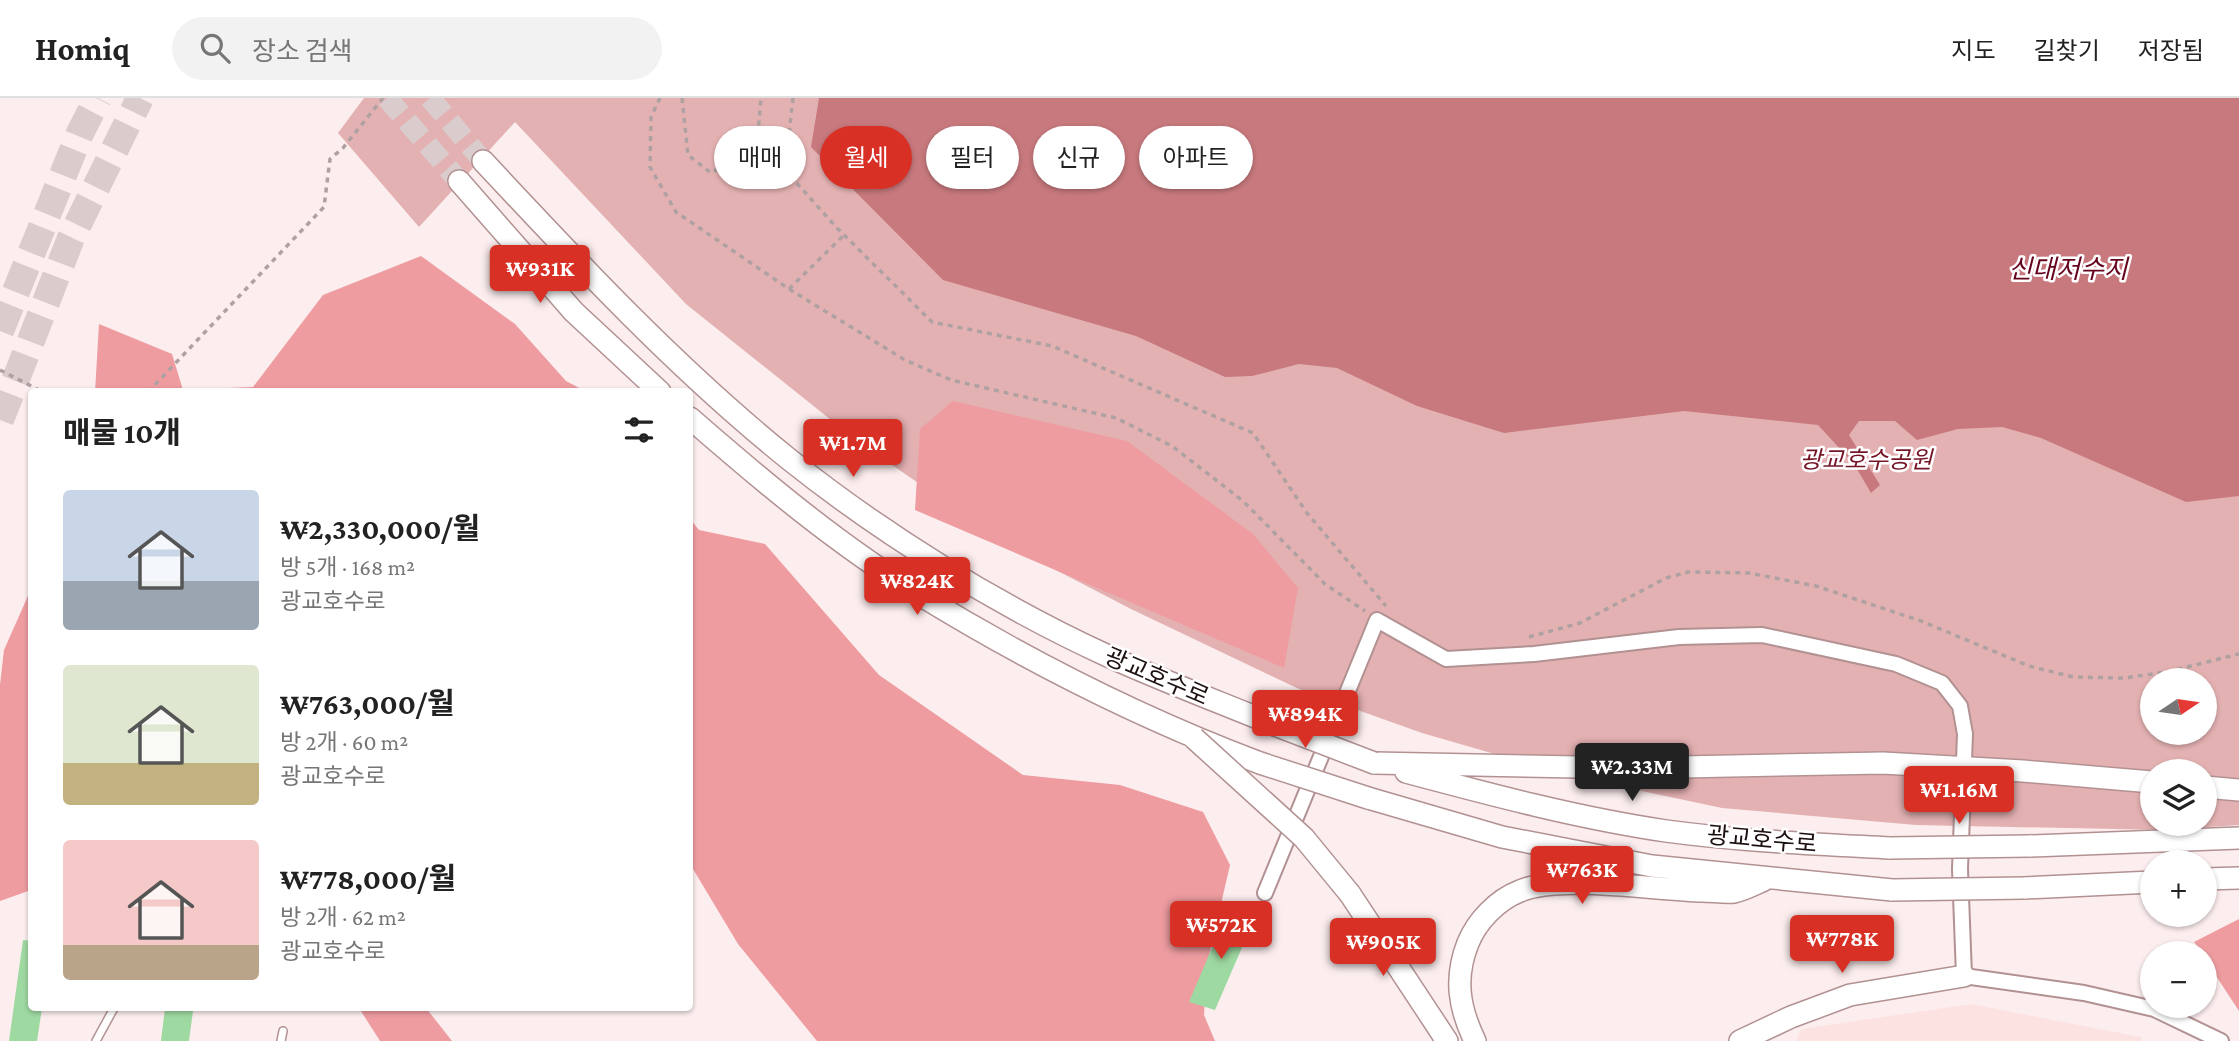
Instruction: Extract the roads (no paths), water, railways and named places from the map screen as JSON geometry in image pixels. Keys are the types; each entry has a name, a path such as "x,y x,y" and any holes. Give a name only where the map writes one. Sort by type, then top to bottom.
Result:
{"main road":[{"name":"광교호수로","path":"483,161 598,284 679,360 790,460 839,495 935,561 1040,621 1108,656 1275,725 1374,763 1523,804 1666,831 1780,843 1890,848 2239,838"},
{"path":"459,181 574,312 656,388"},
{"name":"광교호수로","path":"693,421 756,475 915,592 1088,689 1194,738 1260,763 1368,798 1502,837 1652,866 1892,890 2140,883"},
{"path":"1194,738 1304,838 1350,894 1447,1041"},
{"path":"1374,763 1632,768 1883,763 2140,781"},
{"path":"2217,788 2239,790"},
{"path":"1475,1041 1466,1022 1458,992 1461,961 1473,932 1496,906 1521,891 1549,885 1582,885 1734,892 1769,878"},
{"path":"2217,879 2239,878"},
{"path":"1741,1041 1791,1017 1850,995 1964,976"}],"street":[{"path":"1265,893 1377,620 1446,659 1534,654 1679,637 1762,635 1896,664 1942,683 1960,706 1965,734 1960,869 1964,976 2084,993 2154,1009 2221,1041"}],"lane":[{"path":"96,1041 112,1011"},
{"path":"281,1041 283,1031"}],"water":[{"name":"신대저수지","path":"819,98 2239,98 2239,496 2186,502 2041,438 2002,427 1958,429 1917,440 1895,421 1859,421 1849,435 1880,485 1871,493 1854,464 1818,425 1684,411 1504,433 1417,406 1337,368 1299,364 1252,376 1225,377 1136,336 943,280 853,189 912,189 912,126 820,126 820,156 811,147"}],"tunnel":[{"path":"0,331 80,133 98,98"},
{"path":"0,420 71,238 140,98"},
{"path":"387,98 459,181"},
{"path":"430,98 483,161"}],"park label":[{"name":"광교호수공원","path":"1866,459"}]}
